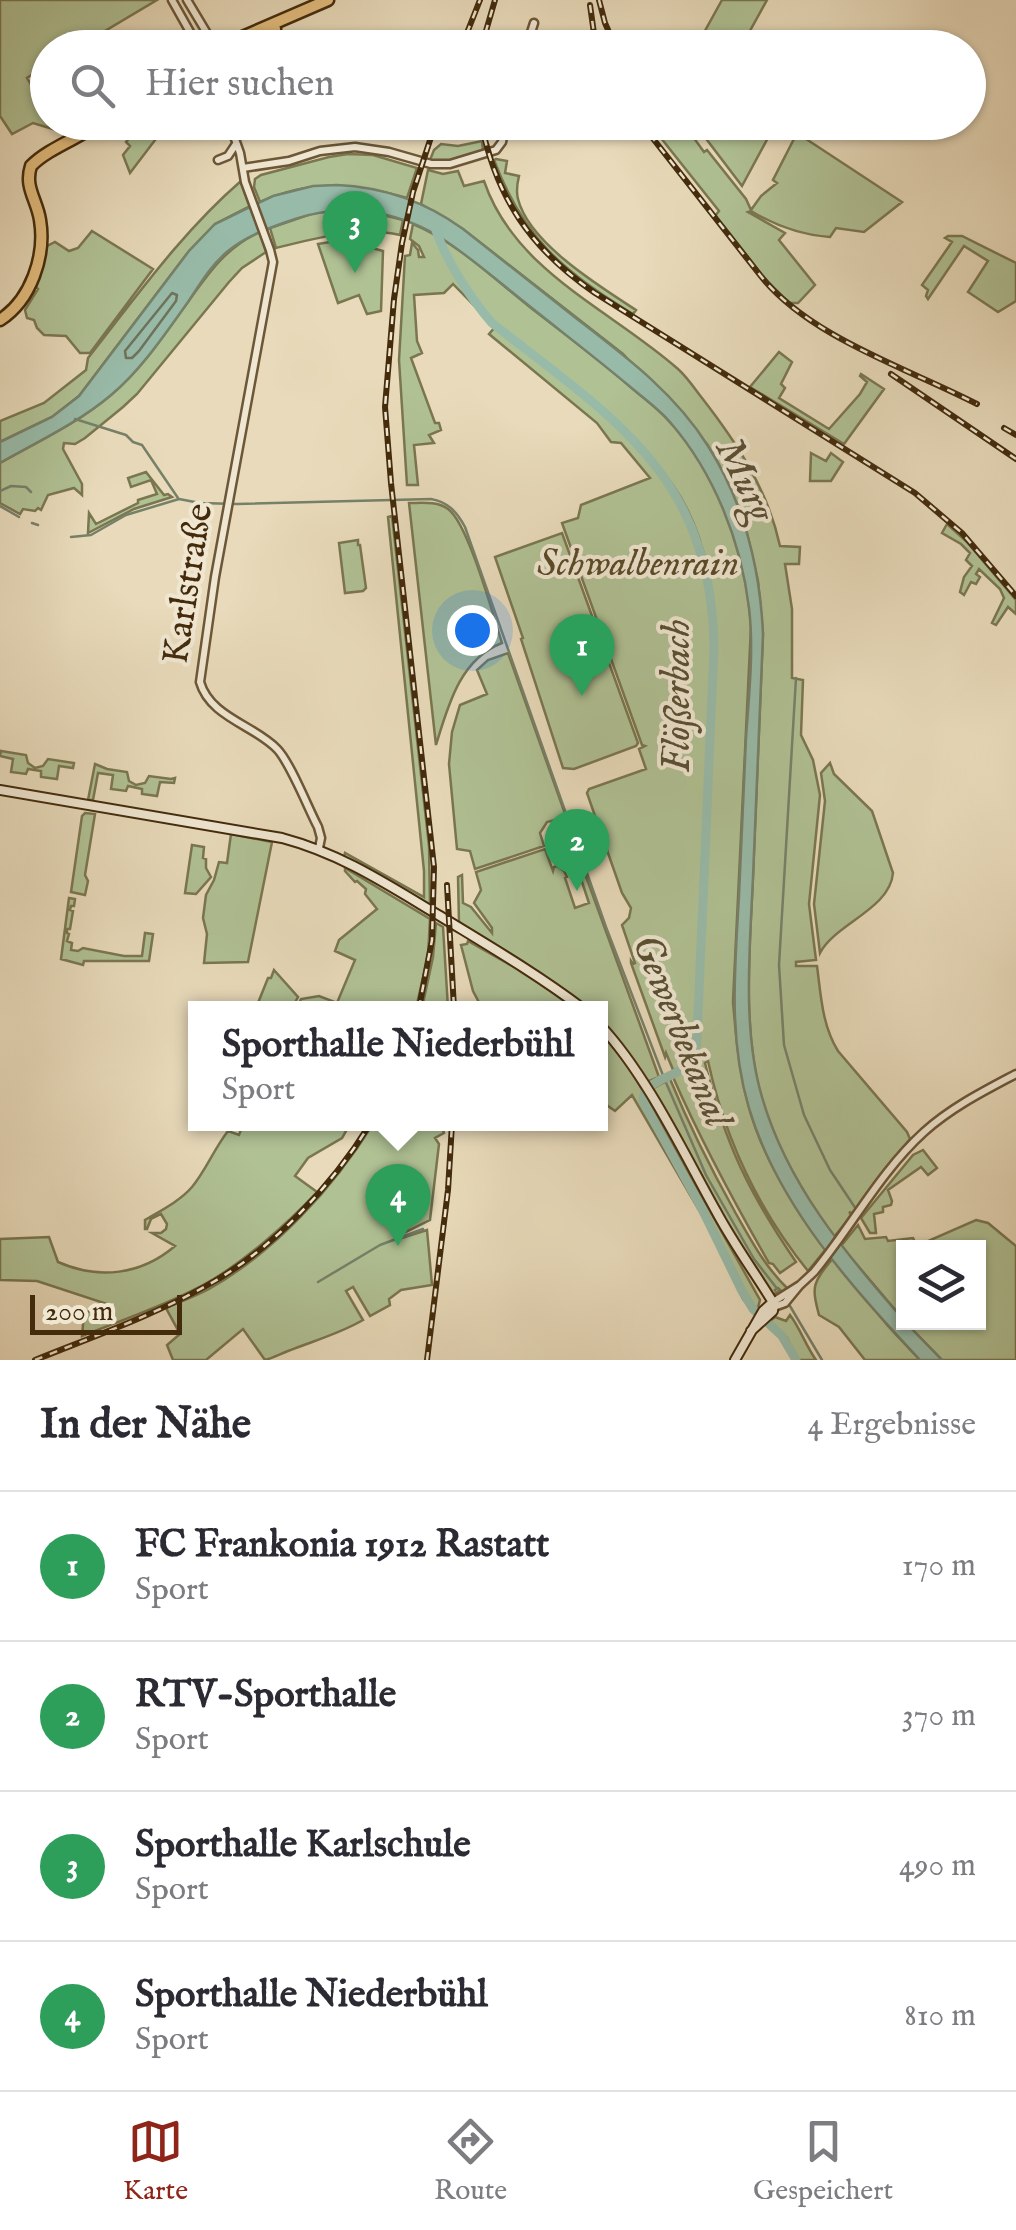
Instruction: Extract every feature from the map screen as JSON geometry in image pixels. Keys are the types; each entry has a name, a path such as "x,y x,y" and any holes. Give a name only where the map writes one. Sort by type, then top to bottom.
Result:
{"main road":[{"path":"258,30 328,0"},
{"path":"272,30 302,12"},
{"path":"0,320 20,302 36,268 40,223 28,184 31,166 69,140"},
{"path":"0,790 282,838 319,848 536,974 573,1001"},
{"path":"608,1034 646,1088 730,1238 761,1284 782,1300 750,1331 736,1356"},
{"path":"761,1284 763,1316"}],"street":[{"path":"172,0 190,30"},
{"path":"187,0 205,30"},
{"path":"184,20 187,24 194,22 195,14"},
{"path":"532,30 534,23"},
{"path":"235,140 248,185"},
{"path":"242,168 355,147 443,165 496,150 502,140"},
{"path":"218,160 228,156 236,143"},
{"path":"240,152 259,166"},
{"path":"248,185 259,166"},
{"name":"Karlstraße","path":"248,185 272,262 227,509 200,686 222,712 280,751 318,827 319,848"},
{"path":"782,1300 814,1272 890,1168 926,1130 969,1099 1016,1074"}],"green space":[{"path":"0,0 157,0 107,30 30,30 27,78 30,125 12,134 0,116"},
{"path":"722,0 767,0 750,30 705,30"},
{"path":"155,140 130,173 123,155 130,146 126,142"},
{"path":"663,140 695,140 751,210 777,183 773,180 793,140 808,140 902,202 864,232 836,228 830,237 789,229 748,212 785,233 779,240 815,285 798,303 789,303 765,279 715,216 719,211"},
{"path":"707,140 767,140 742,186"},
{"path":"482,141 483,151 443,162 430,160 441,144 458,146"},
{"path":"348,154 373,155 417,168 407,198 333,186 297,190 260,202 254,187 255,179 261,175"},
{"path":"496,159 507,161 505,173 519,176 518,199 536,232 567,262 636,310 633,314 586,283 548,250 519,211"},
{"path":"428,170 443,174 458,171 464,186 484,181 498,213 541,265 681,372 750,468 768,506 780,546 800,547 799,564 785,564 792,609 792,678 803,680 801,735 813,760 820,795 809,904 816,960 796,962 796,966 817,966 823,1010 838,1051 910,1139 854,1214 849,1212 852,1215 834,1237 801,1187 774,1134 761,1096 751,1043 749,959 763,634 758,581 746,529 707,444 623,354 463,229 421,204"},
{"path":"241,181 250,206 215,224 189,251 79,396 52,417 0,442 0,421 44,403 86,370 88,358 160,266"},
{"path":"341,209 403,220 400,235 353,233 276,248 270,228"},
{"path":"413,224 475,262 658,410 701,463 726,515 743,570 751,626 733,1002 737,1041 745,1092 761,1143 791,1198 826,1249 808,1271 774,1223 746,1172 724,1118 708,1061 705,1063 721,1119 740,1167 796,1262 780,1273 769,1263 743,1217 673,1077 690,1065 699,1046 716,648 713,598 694,525 671,482 655,463 688,522 712,614 696,1038 690,1061 674,1072 631,963 635,963 622,925 631,908 622,893 587,793 646,769 639,749 645,746 562,523 578,518 581,505 650,478 621,443 611,442 597,423 489,334 495,327 453,284 444,293 414,295 417,341 422,353 411,358 441,430 429,435 434,443 414,445 418,485 407,485 399,360 405,256 410,255 412,243 419,257 424,257 410,239"},
{"path":"92,231 153,269 90,353 80,353 66,336 44,335 34,320 27,318 25,310 38,289 34,285 45,247 55,242 69,251 78,248"},
{"path":"260,232 266,252 229,282 137,394 85,438 75,444 64,443 63,449 82,484 82,495 74,488 48,495 41,510 23,509 20,514 0,503 0,463 111,395 151,353 217,264 236,246"},
{"path":"962,236 1016,263 1016,301 998,312 968,292 988,261 964,246 928,299 928,290 922,285 952,242 945,238"},
{"path":"342,240 383,251 381,311 367,314 359,295 338,303 318,244"},
{"path":"779,352 792,362 779,398 829,429 867,382 861,374 884,389 844,444 750,387"},
{"path":"811,453 826,461 831,453 843,462 831,481 810,481"},
{"path":"146,472 164,495 172,497 134,509 88,533 89,513 96,524 138,500 157,494 151,480 131,487 128,478"},
{"name":"Schwalbenrain","path":"409,503 439,505 456,518 479,571 502,643 488,650 466,672 451,700 436,745"},
{"path":"392,516 429,846 430,906 344,857 345,853 424,897 388,517"},
{"path":"947,524 1016,600 1016,614 1008,607 996,625 992,623 1004,598 979,569 976,584 971,582 964,595 960,592 972,566 966,560 970,553 942,533"},
{"path":"562,533 638,743 574,769 563,768 495,557"},
{"path":"358,540 366,588 345,593 339,543"},
{"path":"508,653 580,856 576,857 562,818 547,822 540,833 544,846 475,869 470,851 457,849 449,764 452,732 460,705 487,694 477,670 488,660"},
{"path":"1,751 26,755 35,768 48,759 74,763 73,768 59,766 57,779 41,777 41,771 28,769 26,774 11,772 13,759 0,756"},
{"path":"830,763 834,774 872,811 893,873 882,897 837,933 820,953 814,904 825,801 821,773"},
{"path":"95,764 127,772 129,781 136,785 145,783 149,776 175,778 174,783 160,782 157,796 128,786 126,791 111,789 113,775 98,773 93,800 88,800"},
{"path":"85,813 95,814 85,895 71,892"},
{"path":"231,834 272,842 248,962 204,963 206,895 219,862 227,863"},
{"path":"192,845 204,847 203,858 211,877 196,894 185,893"},
{"path":"545,849 553,871 557,866 564,871 575,908 589,903 579,873 584,871 659,1077 647,1082 608,1030 608,1001 578,1001 459,923 458,877 462,875 463,903 492,933 474,903 481,890 476,872"},
{"path":"345,871 430,919 428,956 418,1001 338,1001 355,960 335,951 339,940 377,909 365,894 366,889"},
{"path":"69,898 75,899 67,929 71,950 83,948 142,956 145,933 153,934 149,961 84,961 83,965 61,959"},
{"path":"436,923 443,927 448,1001 424,1001"},
{"path":"468,941 535,979 567,1001 478,1001 461,945"},
{"path":"274,970 298,997 296,1001 259,1001"},
{"path":"319,996 332,1001 300,1001 301,999"},
{"path":"608,1041 631,1070 760,1300 756,1315 743,1299 706,1222 632,1095 615,1111 608,1106"},
{"path":"670,1079 735,1212 765,1262 788,1289 783,1293 778,1288 775,1290 779,1295 772,1293 737,1242 652,1089"},
{"path":"228,1131 239,1135 240,1131 346,1131 342,1138 308,1158 295,1176 317,1192 263,1243 218,1277 82,1336 84,1314 104,1303 37,1281 0,1280 0,1239 49,1237 58,1262 89,1271 134,1269 162,1256 175,1246 152,1233 161,1233 167,1224 161,1214 151,1219 145,1229 145,1220 187,1192"},
{"path":"368,1131 443,1131 435,1138 439,1144 430,1220 398,1236 399,1239 427,1230 432,1285 401,1290 389,1299 390,1305 370,1316 353,1287 346,1291 363,1320 265,1360 243,1329 206,1360 173,1360 167,1345 180,1334 166,1308 204,1292 257,1256 301,1216"},
{"path":"923,1150 937,1168 928,1175 921,1167 888,1190 891,1205 874,1214 876,1233 870,1233 861,1218 913,1155"},
{"path":"976,1220 988,1223 1016,1246 1016,1360 942,1360 913,1330 986,1330 986,1240 931,1240"},
{"path":"858,1225 865,1239 886,1237 888,1241 896,1240 896,1311 841,1246"},
{"path":"833,1258 920,1360 865,1360 839,1327 819,1315 815,1285"},
{"path":"790,1315 816,1360 798,1360 787,1338 770,1321 775,1317 786,1321"}],"water":[{"path":"313,186 371,189 403,198 463,229 648,377 695,427 721,468 748,536 763,634 749,988 752,1044 762,1097 802,1188 860,1269 896,1311 896,1330 912,1330 942,1360 920,1360 820,1243 778,1178 749,1108 738,1055 735,1002 750,673 749,608 739,558 723,509 700,463 660,412 438,236 386,215 331,211 278,225 235,245 211,269 152,351 122,385 57,432 0,463 0,442 52,417 79,396 189,251 215,224 273,196"}],"waterway":[{"name":"Flößerbach","path":"435,227 459,278 492,323 578,390 648,456 675,494 695,537 709,587 714,647 697,1038 688,1063 665,1078"},
{"path":"75,419 126,435 142,445 178,498"},
{"path":"0,491 11,486 26,487 31,492"},
{"name":"Gewerbekanal","path":"71,537 91,535 126,515 179,499 237,504 431,499 455,512 465,527 606,927 664,1078 706,1175 754,1259 782,1295"},
{"name":"Gewerbekanal","path":"0,506 19,517"},
{"name":"Gewerbekanal","path":"32,523 38,525"},
{"path":"796,678 779,965 784,1045 804,1115 830,1170 856,1209"},
{"path":"662,1079 645,1089 643,1101 742,1291 753,1309 782,1336 796,1360"},
{"path":"318,1282 380,1245 423,1229"},
{"name":"Gewerbekanal","path":"787,1301 822,1360"}],"railway":[{"path":"468,30 480,0"},
{"path":"486,30 495,0"},
{"path":"599,0 608,30"},
{"path":"590,5 593,30"},
{"path":"420,1001 432,940 434,867 385,407 402,243 430,140"},
{"path":"486,140 496,175 520,220 572,276 915,493 962,533 1016,596"},
{"path":"654,140 781,297 832,334 977,404"},
{"path":"891,374 1016,459"},
{"path":"1004,428 1016,435"},
{"path":"447,885 454,1001"},
{"path":"35,1360 165,1307 230,1272 298,1215 365,1131"},
{"path":"427,1360 452,1131"}],"place":[{"name":"Sporthalle Karlschule","path":"355,273"},
{"name":"FC Frankonia 1912 Rastatt","path":"582,696"},
{"name":"RTV-Sporthalle","path":"577,891"},
{"name":"Sporthalle Niederbühl","path":"398,1246"}],"water label":[{"name":"Murg","path":"744,480"}]}
